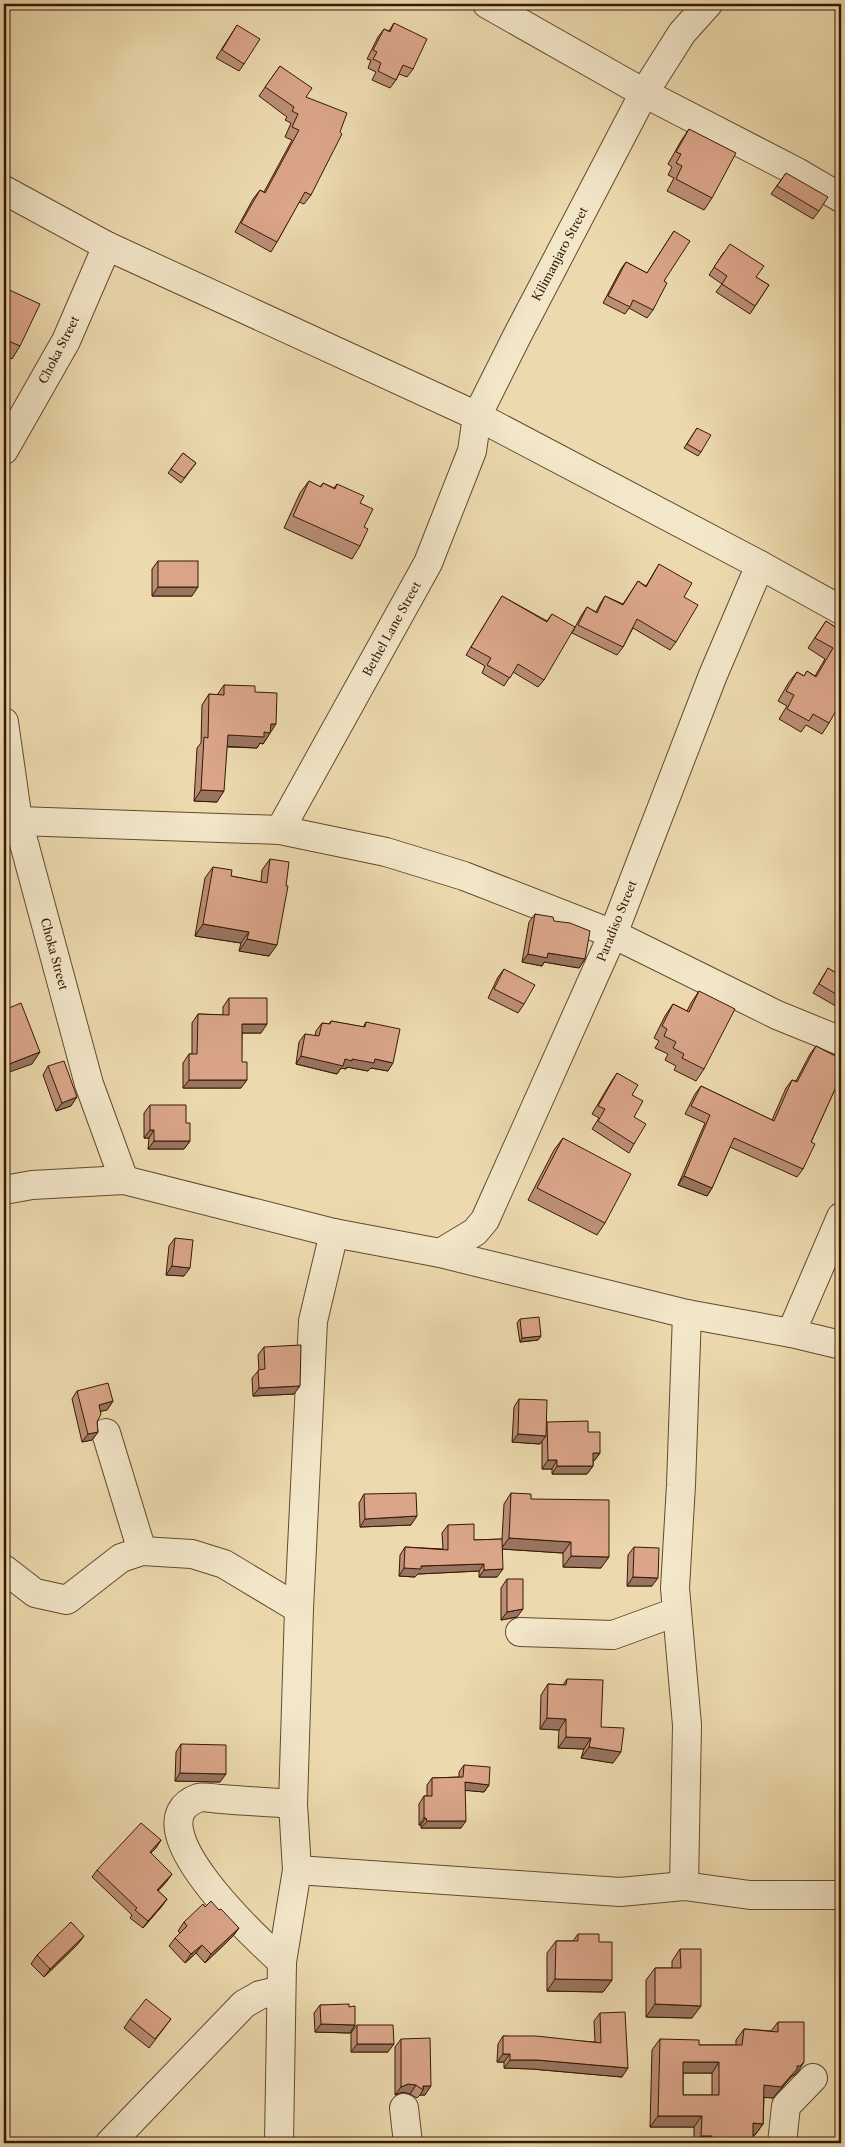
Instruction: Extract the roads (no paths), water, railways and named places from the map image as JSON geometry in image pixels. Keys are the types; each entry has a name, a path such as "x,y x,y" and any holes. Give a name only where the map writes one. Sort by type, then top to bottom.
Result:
{"street":[{"path":"487,4 644,93 796,172 841,198"},
{"name":"Kilimanjaro Street","path":"477,416 644,93 682,33 708,4"},
{"path":"4,190 107,246 477,416 760,564 841,610"},
{"name":"Choka Street","path":"4,450 66,341 107,246"},
{"name":"Bethel Lane Street","path":"280,830 428,564 472,451 477,416"},
{"name":"Paradiso Street","path":"440,1253 475,1232 485,1220 613,934 713,675 760,564"},
{"name":"Choka Street","path":"4,722 11,822 89,1084 124,1180"},
{"path":"11,822 280,830 386,852 456,874 613,934 777,1015 841,1041"},
{"path":"4,1190 32,1185 124,1180 334,1233 440,1253 687,1314 791,1333 841,1345"},
{"path":"791,1333 841,1217"},
{"path":"485,1220 487,1232 504,1268"},
{"path":"279,2143 282,1962 297,1870 294,1804 299,1609 313,1321 334,1233"},
{"path":"684,1886 687,1725 675,1588 687,1314"},
{"path":"106,1433 142,1551"},
{"path":"4,1569 35,1593 67,1600 121,1558 142,1551 192,1554 224,1564 299,1609"},
{"path":"520,1632 613,1636 676,1612"},
{"path":"282,1962 243,1926 200,1876 180,1836 179,1820 184,1808 199,1798 294,1804"},
{"path":"297,1870 620,1892 684,1886 750,1895 841,1895"},
{"path":"110,2143 244,2004 260,1995 281,1990"},
{"path":"782,2143 786,2106 812,2078"},
{"path":"404,2108 408,2143"}]}
